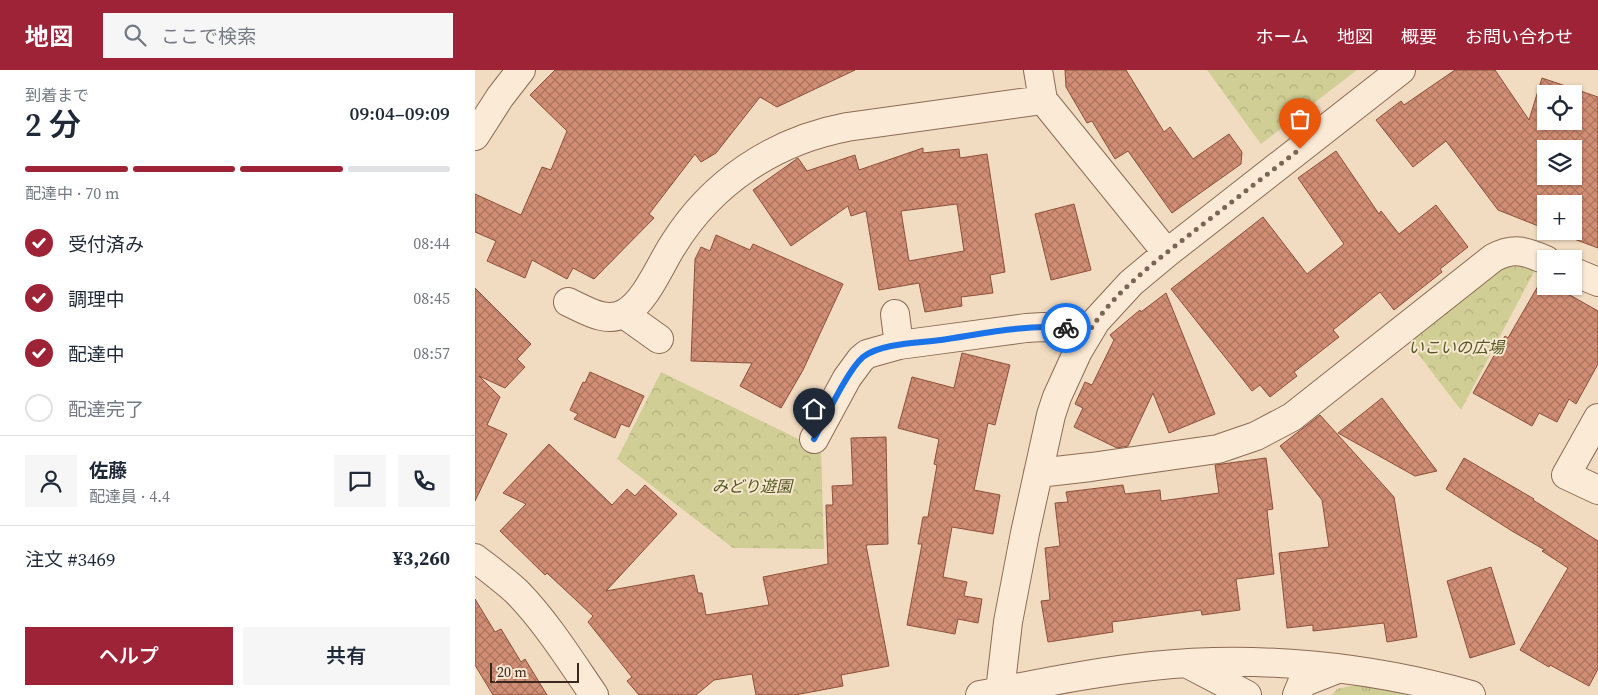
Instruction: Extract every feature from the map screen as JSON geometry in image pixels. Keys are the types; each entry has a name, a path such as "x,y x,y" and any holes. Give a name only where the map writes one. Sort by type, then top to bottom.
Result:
{"street":[{"path":"475,136 500,97 521,70"},
{"path":"1038,70 1043,100 1167,253"},
{"path":"1401,70 1131,283 1090,330 1078,351 1051,415 1008,622 990,693 1121,670 1187,663 1262,662 1339,668 1392,676 1471,695"},
{"path":"568,302 603,317 624,314 631,309 647,290 674,243 709,199 758,160 794,141 829,131 1043,100"},
{"path":"1038,473 1199,453 1218,449 1256,436 1285,421 1303,408 1493,258 1510,250 1523,251 1537,256"},
{"path":"1582,275 1598,282"},
{"path":"624,314 659,339"},
{"path":"895,314 899,345"},
{"path":"814,439 847,378 861,359 873,351 899,345 1026,328 1043,327 1090,330"},
{"path":"1598,418 1566,475 1598,490"},
{"path":"477,567 515,591 540,618 594,695"},
{"path":"1187,663 1240,693"},
{"path":"1297,695 1302,683 1339,668"}],"green space":[{"path":"1207,70 1357,70 1261,144"},
{"name":"いこいの広場","path":"1523,266 1535,270 1461,410 1409,342 1498,271 1506,267"},
{"name":"みどり遊園","path":"661,372 821,450 824,549 733,548 617,459"},
{"path":"1360,684 1410,695 1332,695 1337,689"}],"building":[{"path":"555,70 855,70 777,107 760,97 716,153 701,162 695,154 649,214 654,218 594,279 573,268 567,279 532,260 525,278 487,261 496,241 475,232 475,194 521,215 542,167 551,170 567,131 530,95"},
{"path":"1065,70 1126,70 1164,132 1170,127 1193,159 1229,134 1242,152 1241,164 1172,213 1128,151 1115,159 1092,121 1087,123 1066,87"},
{"path":"1455,70 1495,70 1529,120 1537,94 1537,130 1582,130 1582,92 1598,97 1598,248 1577,240 1582,240 1582,195 1537,195 1537,225 1498,210 1446,141 1413,167 1376,120 1401,101 1404,105"},
{"path":"1542,78 1563,85 1540,85"},
{"path":"923,148 923,153 959,149 960,158 987,154 1005,272 990,275 993,293 961,297 962,306 925,312 919,283 879,290 866,211 851,216 848,206 791,246 753,190 798,158 807,171 855,155 859,170","holes":["957,204 964,251 909,261 901,211"]},
{"path":"1336,151 1379,214 1381,211 1399,234 1436,205 1468,247 1440,269 1442,272 1394,310 1380,292 1333,330 1339,337 1294,372 1297,376 1270,397 1260,385 1252,391 1171,289 1263,217 1307,274 1344,244 1298,178"},
{"path":"1074,204 1091,270 1051,280 1035,214"},
{"path":"716,235 750,250 753,244 843,284 803,370 781,408 740,386 752,363 691,361 695,259 701,247 710,251"},
{"path":"475,288 531,344 517,359 525,367 505,388 479,376 500,397 487,425 507,434 475,501"},
{"path":"1537,288 1537,295 1570,295 1598,311 1598,364 1576,404 1569,399 1557,422 1539,413 1532,426 1473,393 1505,336 1508,338"},
{"path":"1166,293 1215,414 1169,433 1153,393 1128,446 1117,448 1074,427 1083,408 1075,404 1085,382 1092,385 1114,340 1110,335 1140,310 1141,312"},
{"path":"962,353 1010,365 995,425 988,423 974,490 1000,495 993,534 952,527 943,577 967,582 964,596 982,599 978,623 958,619 955,634 907,625 922,544 918,544 923,517 928,517 937,465 934,464 939,439 898,428 912,377 954,388"},
{"path":"590,372 644,396 629,427 621,424 615,438 574,419 578,414 570,410 583,382 585,383"},
{"path":"1382,398 1437,471 1415,476 1338,433"},
{"path":"1320,415 1394,497 1417,637 1387,642 1384,623 1313,631 1313,625 1287,628 1279,553 1329,547 1322,500 1280,446"},
{"path":"886,437 888,544 866,545 889,666 841,675 843,686 795,695 756,695 752,674 714,680 696,695 639,695 627,681 632,677 588,622 593,616 547,573 545,575 500,531 526,504 503,493 549,444 612,505 627,489 635,496 645,485 677,514 606,591 694,575 698,593 702,593 706,615 769,605 763,577 828,564 826,505 833,505 832,486 853,485 851,438"},
{"path":"1266,458 1273,509 1267,510 1274,574 1236,579 1240,610 1202,615 1201,610 1112,622 1113,632 1048,642 1041,601 1050,600 1045,548 1060,546 1055,503 1068,502 1066,492 1123,485 1125,494 1160,490 1161,501 1219,493 1215,465"},
{"path":"1464,458 1534,499 1598,541 1598,669 1589,686 1550,665 1549,667 1520,650 1568,568 1542,551 1545,550 1446,489"},
{"path":"1491,567 1515,644 1470,658 1447,581"},
{"path":"475,599 495,632 501,629 521,662 525,659 547,695 493,695 475,665"}],"way so far":[{"path":"1066,328 1090,330 1131,283 1300,149"}],"route":[{"path":"814,439 847,378 861,359 873,351 899,345 1026,328 1066,328"}]}
